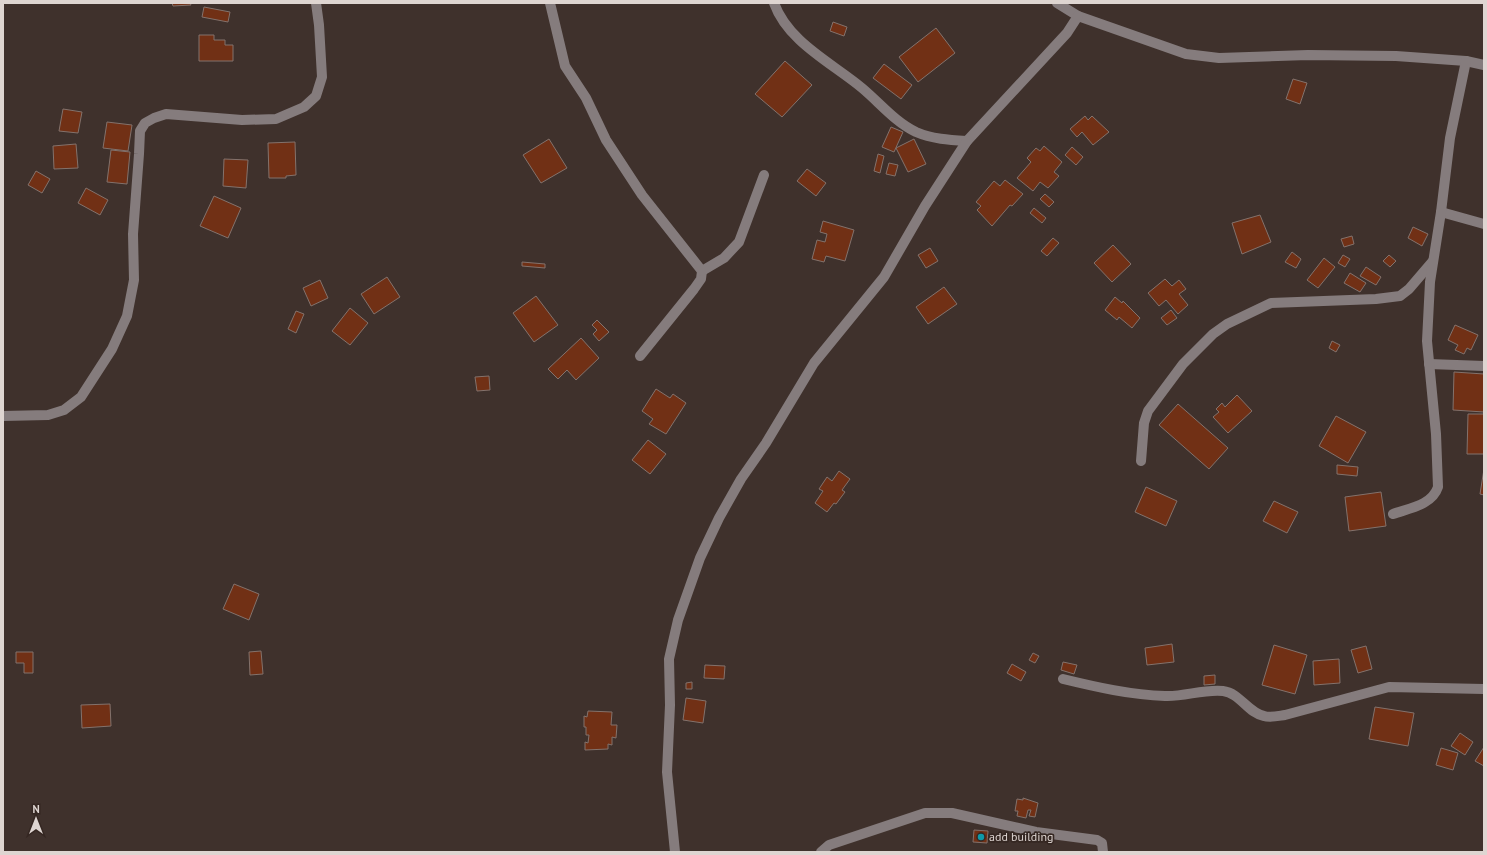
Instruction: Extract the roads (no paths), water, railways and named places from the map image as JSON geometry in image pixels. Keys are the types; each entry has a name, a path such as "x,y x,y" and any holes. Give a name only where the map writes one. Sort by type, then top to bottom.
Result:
{"street":[{"path":"3,416 48,415 64,410 81,397 112,349 127,316 134,280 133,234 138,154 140,131 145,123 166,114 242,120 276,119 304,107 316,96 322,77 316,3"},
{"path":"550,3 565,66 586,98 606,140 642,195 702,271 701,279 694,290 640,356"},
{"path":"774,3 778,14 798,38 862,88 904,126 927,136 967,141"},
{"path":"1057,3 1078,16 1186,54 1249,58 1308,55 1388,56 1466,61 1484,65"},
{"path":"675,852 667,772 670,705 669,659 678,620 700,558 719,518 741,479 766,443 814,363 884,278 925,206 967,141 1067,33 1078,16"},
{"path":"1393,514 1430,501 1435,495 1438,487 1436,434 1427,341 1433,260 1441,212 1450,138 1466,61"},
{"path":"702,271 724,258 739,242 764,175"},
{"path":"1441,212 1484,224"},
{"path":"1141,461 1144,442 1144,423 1148,411 1183,364 1213,334 1226,324 1272,303 1376,299 1400,296 1409,289 1433,260"},
{"path":"1429,364 1484,366"},
{"path":"1063,679 1099,687 1167,696 1224,691 1244,701 1262,716 1285,715 1389,687 1484,689"},
{"path":"821,852 829,845 925,813 952,813 1036,832 1097,840 1102,842 1103,852"}],"place":[{"name":"add building","path":"981,837"}]}
